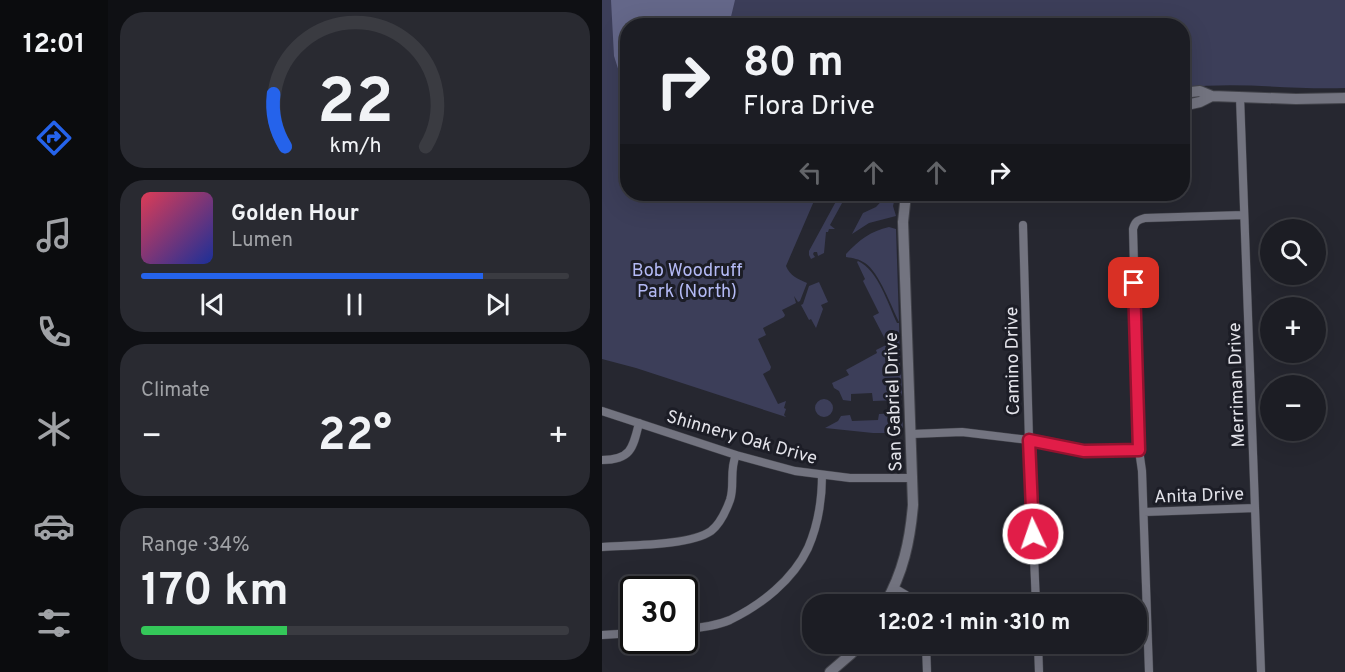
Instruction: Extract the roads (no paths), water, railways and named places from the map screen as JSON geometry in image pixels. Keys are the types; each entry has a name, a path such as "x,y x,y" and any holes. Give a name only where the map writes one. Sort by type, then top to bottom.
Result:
{"street":[{"path":"1190,92 1200,91 1212,96 1346,98"},
{"path":"1190,104 1212,96"},
{"name":"Merriman Drive","path":"1240,97 1261,672"},
{"name":"San Gabriel Drive","path":"891,594 910,536 913,505 903,222 905,201"},
{"path":"1149,672 1132,236 1135,222 1145,218 1244,215"},
{"name":"Camino Drive","path":"1023,225 1036,594"},
{"name":"Shinnery Oak Drive","path":"602,411 736,455 795,471 822,476 871,479 912,478"},
{"path":"602,460 610,460 629,452 634,444 639,423"},
{"path":"912,434 962,432 1029,440 1084,451 1139,450"},
{"path":"602,547 677,542 700,536 711,530 721,520 731,497 732,464 736,455"},
{"path":"698,628 728,621 766,597 797,567 815,529 822,490 822,476"},
{"name":"Anita Drive","path":"1144,512 1255,508"},
{"path":"894,588 904,594"},
{"path":"602,635 620,634"},
{"path":"830,672 851,654"},
{"path":"926,654 927,672"},
{"path":"1038,654 1039,672"}],"park label":[{"name":"Bob Woodruff Park (North)","path":"687,280"}]}
